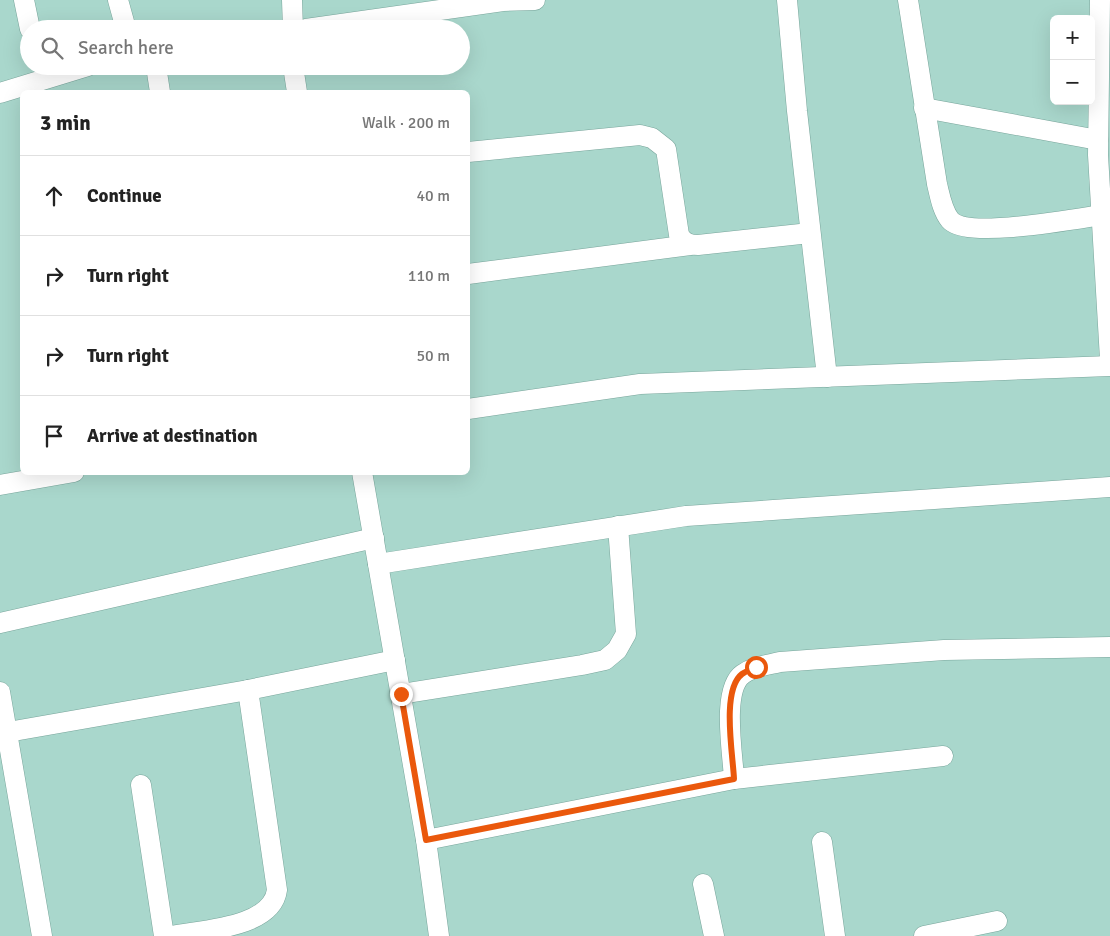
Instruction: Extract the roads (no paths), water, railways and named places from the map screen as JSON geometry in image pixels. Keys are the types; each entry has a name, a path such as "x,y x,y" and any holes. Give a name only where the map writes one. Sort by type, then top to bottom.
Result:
{"street":[{"path":"24,0 28,20"},
{"path":"118,0 124,20"},
{"path":"292,0 293,20"},
{"path":"355,20 431,6 535,0"},
{"path":"787,0 810,233 827,377"},
{"path":"908,0 938,191 942,205 950,220 962,226 982,228 1040,224 1101,215"},
{"path":"1100,0 1104,103 1098,140 1110,359"},
{"path":"0,93 37,75"},
{"path":"157,75 160,90"},
{"path":"294,75 297,90"},
{"path":"924,108 1098,140"},
{"path":"470,152 618,135 640,135 652,138 666,149 680,234 683,241 690,245"},
{"path":"470,274 690,245 810,233"},
{"path":"470,409 640,384 1110,366"},
{"path":"0,485 57,475"},
{"path":"363,475 426,840 439,936"},
{"path":"378,564 686,516 1110,487"},
{"path":"401,694 605,660 617,650 626,634 626,608 618,526"},
{"path":"0,623 374,538"},
{"path":"734,779 730,706 734,688 741,674 756,667 780,662 944,650 1110,647"},
{"path":"8,732 248,690 395,660"},
{"path":"172,936 254,919 268,910 276,897 277,890 248,690"},
{"path":"0,692 42,936"},
{"path":"426,840 734,779 943,756"},
{"path":"141,785 164,936"},
{"path":"822,842 835,936"},
{"path":"703,884 714,936"},
{"path":"924,936 997,921"}]}
